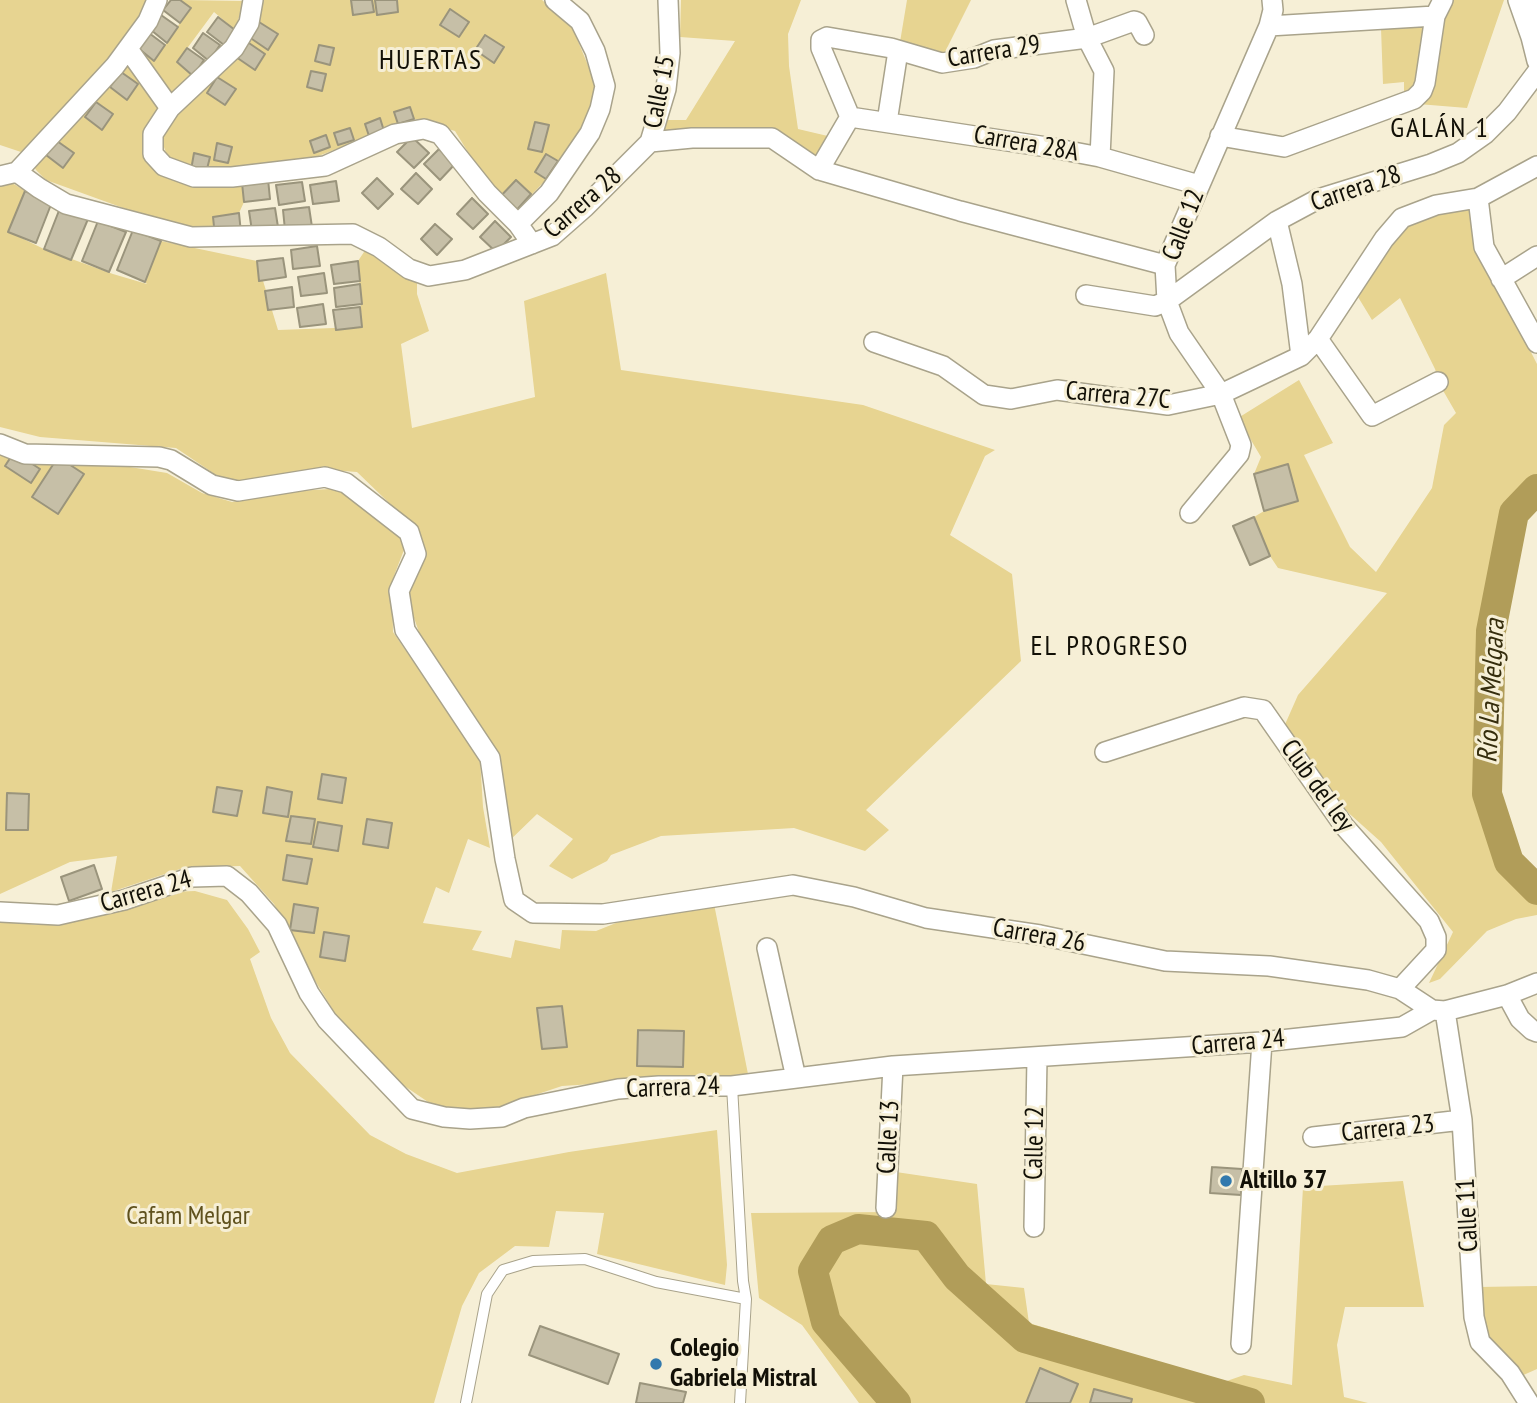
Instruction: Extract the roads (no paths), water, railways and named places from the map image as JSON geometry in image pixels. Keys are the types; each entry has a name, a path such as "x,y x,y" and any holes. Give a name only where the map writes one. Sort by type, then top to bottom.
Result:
{"street":[{"path":"9,174 115,66 148,21 157,0"},
{"path":"253,0 249,23 234,48 170,108 153,134 153,154 164,166 194,177 232,177 325,166 395,134 424,129 440,134 532,244"},
{"path":"518,224 549,193 590,133 600,109 605,86 595,51 580,21 555,0"},
{"name":"Calle 15","path":"650,142 666,89 670,53 668,0"},
{"path":"1076,0 1087,38 1104,71 1100,157"},
{"name":"Calle 12","path":"1190,513 1239,454 1241,445 1221,394 1179,333 1167,301 1166,265 1269,26 1273,10 1272,0"},
{"path":"1518,0 1535,24"},
{"path":"1534,0 1537,61"},
{"path":"1220,136 1284,147 1414,99 1422,91 1439,8 1269,26"},
{"name":"Carrera 29","path":"850,117 821,48 821,40 827,37 942,63 974,58 994,50 1087,38 1136,21 1144,35"},
{"path":"128,48 170,108"},
{"path":"887,122 898,51"},
{"name":"Carrera 28","path":"1167,301 1277,220 1318,199 1458,153 1485,134 1507,112 1537,72"},
{"path":"819,170 850,117"},
{"name":"Carrera 28A","path":"850,117 1100,157 1199,185"},
{"path":"650,142 681,138 772,138 819,170 1166,265"},
{"name":"Carrera 28","path":"9,174 66,204 191,237 353,234 379,247 409,270 429,276 465,270 552,236 650,142"},
{"name":"Carrera 27C","path":"874,342 943,366 984,395 1011,398 1057,390 1168,405 1221,394 1301,356 1318,340 1384,239 1402,218 1436,205 1478,198 1537,166"},
{"path":"1478,198 1484,247 1501,279 1530,315 1537,343"},
{"path":"1277,220 1292,284 1301,356"},
{"path":"1501,279 1537,256"},
{"path":"1086,295 1155,306 1167,301"},
{"path":"1318,340 1372,416 1438,382"},
{"name":"Carrera 26","path":"0,444 25,454 159,457 171,460 212,485 238,491 325,477 345,484 409,532 415,554 399,591 405,630 490,758 514,900 533,913 603,914 793,886 854,897 926,918 1040,935 1165,961 1269,966 1368,980 1400,989 1439,1011"},
{"name":"Club del ley","path":"1105,752 1244,707 1264,710 1344,826 1429,921 1437,937 1436,950 1400,989"},
{"name":"Carrera 24","path":"0,912 58,915 124,900 192,877 227,876 249,893 277,925 309,993 334,1028 412,1109 444,1117 470,1119 502,1117 524,1108 618,1089 732,1086 893,1066 1262,1042 1402,1027 1439,1011"},
{"path":"766,948 796,1078"},
{"path":"1439,1011 1507,995 1537,983"},
{"path":"1507,995 1520,1019 1537,1032"},
{"name":"Calle 11","path":"1439,1011 1462,1120 1474,1317 1480,1342 1510,1373 1530,1403"},
{"path":"1241,1343 1262,1042"},
{"name":"Calle 12","path":"1034,1227 1037,1058"},
{"name":"Calle 13","path":"886,1208 893,1066"},
{"name":"Carrera 23","path":"1313,1137 1462,1120"}],"lane":[{"path":"732,1086 746,1299 740,1403"},
{"path":"466,1403 487,1294 503,1270 533,1261 585,1259 656,1282 746,1299"}],"waterway":[{"name":"Río La Melgara","path":"1537,489 1514,513 1491,631 1487,794 1509,862 1537,890"},
{"name":"Río La Melgara","path":"896,1403 826,1322 813,1271 832,1240 858,1229 926,1236 957,1277 1025,1338 1250,1403"}],"place":[{"name":"Altillo 37","path":"1226,1181"},
{"name":"Colegio Gabriela Mistral","path":"656,1364"}],"district":[{"name":"HUERTAS","path":"431,61"},
{"name":"GALÁN 1","path":"1440,129"},
{"name":"EL PROGRESO","path":"1110,647"}],"park label":[{"name":"Cafam Melgar","path":"188,1217"}]}
